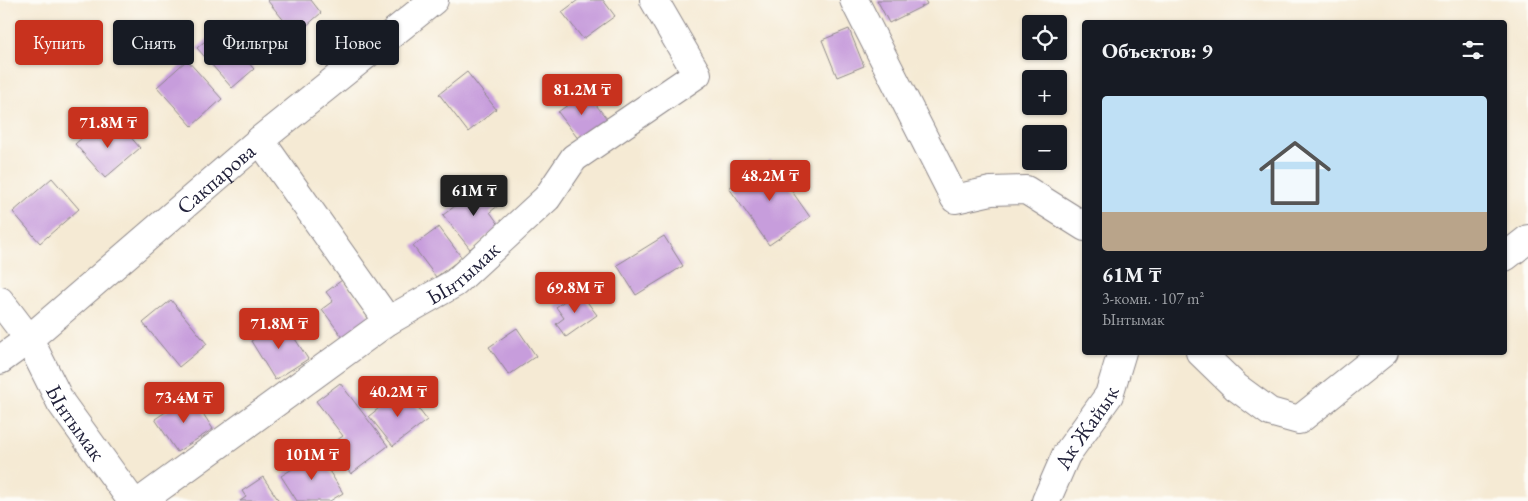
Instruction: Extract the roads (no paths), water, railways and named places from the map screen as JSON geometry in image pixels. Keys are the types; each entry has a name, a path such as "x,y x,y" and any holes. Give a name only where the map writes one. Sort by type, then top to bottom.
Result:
{"street":[{"name":"Сакпарова","path":"0,360 29,339 260,140 434,0"},
{"name":"Ынтымак","path":"141,501 388,321 455,283 547,198 574,158 697,74 654,0"},
{"path":"854,0 954,199 991,191 1026,190 1082,225"},
{"path":"260,140 388,321"},
{"path":"1507,255 1528,239"},
{"name":"Ынтымак","path":"0,301 29,339 61,403 132,501"},
{"name":"Ак Жайык","path":"1046,501 1066,455 1109,395 1121,355"},
{"path":"1203,355 1236,387 1270,412 1299,420 1380,355"}]}
